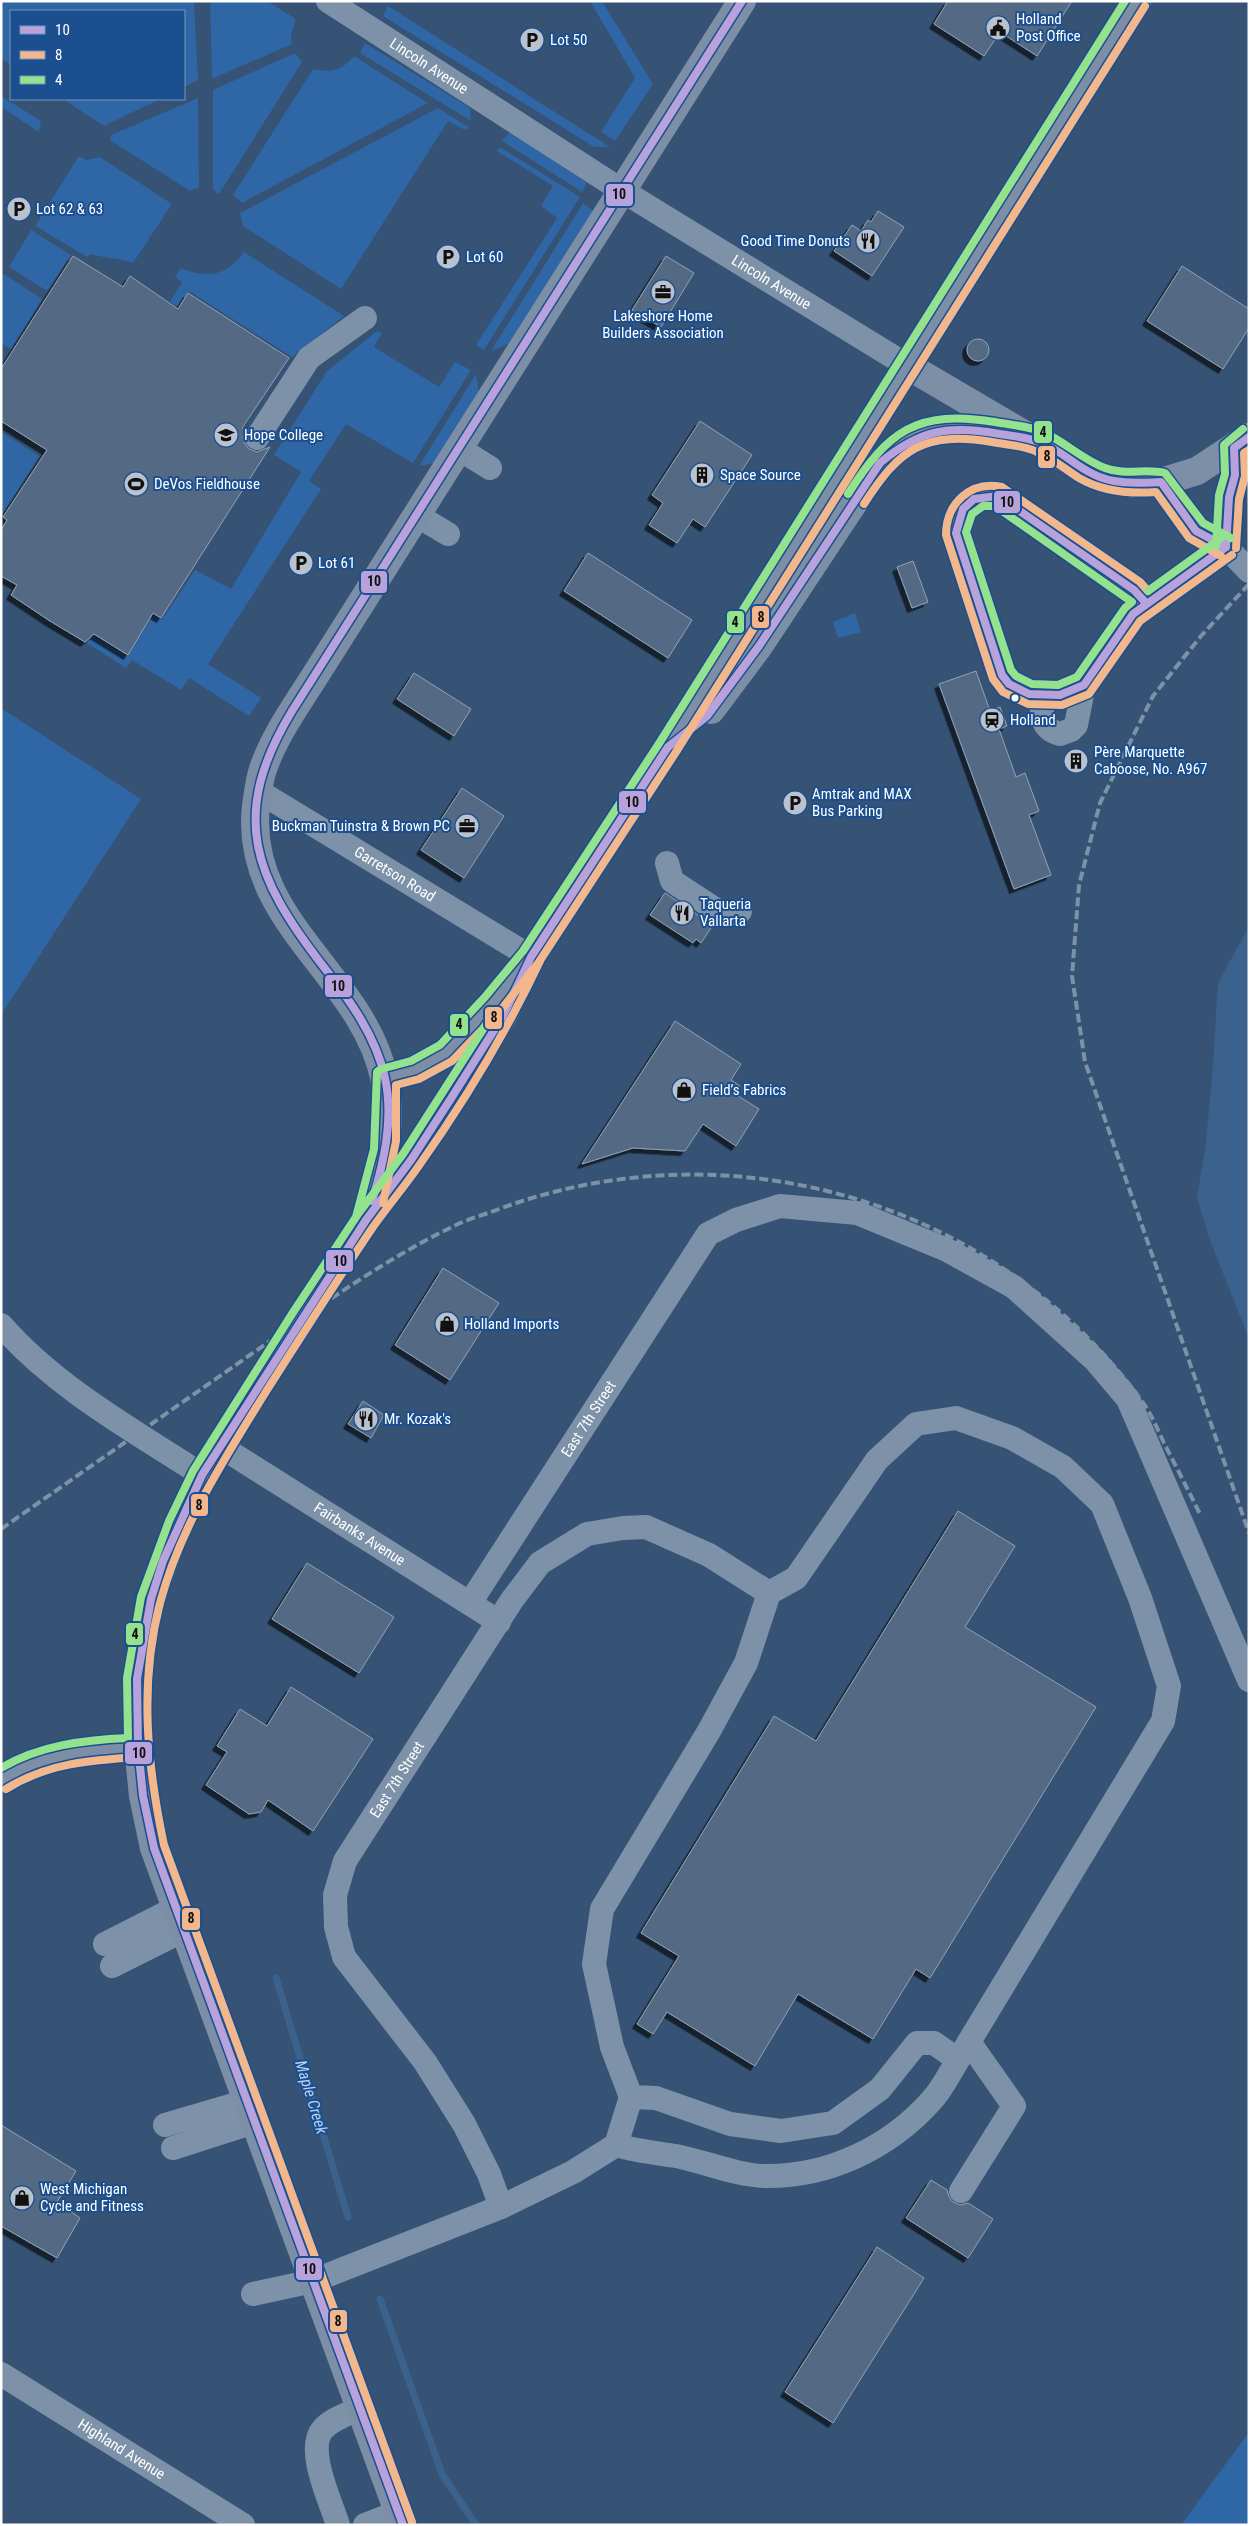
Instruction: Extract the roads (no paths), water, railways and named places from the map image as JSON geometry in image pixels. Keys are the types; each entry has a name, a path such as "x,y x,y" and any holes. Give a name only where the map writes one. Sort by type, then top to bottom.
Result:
{"main road":[{"path":"366,1220 377,1187 387,1134 388,1105 385,1078 361,1019 296,932 267,884 260,866 256,847 255,820 258,791 263,769 282,730 416,515 742,1"},
{"path":"385,1078 415,1070 446,1053 493,1004 531,957 668,746 1137,1"},
{"name":"Lincoln Avenue","path":"908,366 1038,440 1095,476 1134,484 1161,482 1197,471 1241,443"},
{"path":"668,746 707,716 770,630 880,463 896,448 923,433 955,428 989,431 1038,440"},
{"path":"401,2518 154,1848 143,1796 138,1746 138,1679 142,1642 151,1599 178,1524 202,1475 366,1220 411,1160 503,1016 531,957"},
{"path":"1,1780 12,1772 38,1761 91,1750 138,1746"}],"street":[{"name":"Lincoln Avenue","path":"337,4 621,190 908,366"},
{"path":"257,438 310,358 365,318"},
{"path":"1226,547 1229,496 1241,443"},
{"path":"458,448 490,468"},
{"path":"1161,482 1196,531 1226,547 1249,571"},
{"path":"1084,685 1060,695 1042,695 1029,694 1009,684 998,664 956,533 957,521 972,498 984,494 998,496 1134,590 1146,603"},
{"path":"416,515 448,534"},
{"path":"1042,695 1041,711 1044,723 1054,733 1066,733 1071,730 1078,720 1084,685 1133,614 1226,547"},
{"name":"Garretson Road","path":"258,791 531,957"},
{"path":"667,863 672,881 724,914 740,911"},
{"name":"East 7th Street","path":"470,1603 708,1234 736,1220 780,1206 857,1213 948,1250 1014,1288 1095,1360 1128,1399 1249,1680"},
{"path":"1,1325 45,1367 84,1398 202,1475"},
{"path":"253,2294 313,2281 500,2207 573,2172 616,2145 631,2097 612,2046 594,1964 602,1909 709,1731 746,1663 769,1593 796,1578 877,1460 916,1424 956,1418 1012,1438 1063,1467 1102,1504 1140,1598 1169,1686 1163,1721 964,2051 931,2101 890,2138 845,2162 808,2173 764,2176 715,2167 677,2156 641,2152 616,2145"},
{"name":"Fairbanks Avenue","path":"220,1446 499,1622"},
{"name":"East 7th Street","path":"500,2207 489,2174 464,2124 424,2062 344,1957 336,1927 335,1895 345,1862 512,1600 540,1563 588,1534 623,1528 646,1527 709,1555 769,1593"},
{"path":"105,1944 180,1919"},
{"path":"112,1966 180,1919"},
{"path":"631,2097 656,2098 730,2124 781,2131 833,2123 880,2089 918,2043 934,2044 964,2051 1014,2106 961,2191"},
{"path":"165,2126 250,2111"},
{"path":"173,2148 250,2111"},
{"name":"Highland Avenue","path":"1,2374 242,2525"},
{"path":"338,2525 318,2464 315,2446 321,2430 331,2422 360,2408"},
{"path":"365,2525 401,2518"}],"waterway":[{"name":"Maple Creek","path":"276,1978 348,2217"},
{"name":"Maple Creek","path":"380,2299 442,2474 476,2525"}],"railway":[{"path":"1249,584 1201,636 1153,696 1100,803 1079,885 1072,976 1085,1062 1249,1533"},
{"path":"1,1529 324,1304 426,1240 464,1222 499,1209 588,1184 678,1175 767,1180 854,1198 937,1231 1015,1276 1084,1334 1144,1404 1200,1514"}],"place":[{"name":"Holland Post Office","path":"998,28"},
{"name":"Lot 50","path":"532,40"},
{"name":"Lot 62 & 63","path":"19,209"},
{"name":"Good Time Donuts","path":"868,241"},
{"name":"Lot 60","path":"448,257"},
{"name":"Lakeshore Home Builders Association","path":"663,292"},
{"name":"Hope College","path":"226,435"},
{"name":"Space Source","path":"702,475"},
{"name":"DeVos Fieldhouse","path":"136,484"},
{"name":"Lot 61","path":"301,563"},
{"name":"Holland","path":"992,720"},
{"name":"Père Marquette Caboose, No. A967","path":"1076,761"},
{"name":"Amtrak and MAX Bus Parking","path":"795,803"},
{"name":"Buckman Tuinstra & Brown PC","path":"467,826"},
{"name":"Taqueria Vallarta","path":"682,913"},
{"name":"Field’s Fabrics","path":"684,1090"},
{"name":"Holland Imports","path":"447,1324"},
{"name":"Mr. Kozak's","path":"366,1419"},
{"name":"West Michigan Cycle and Fitness","path":"22,2198"}]}
